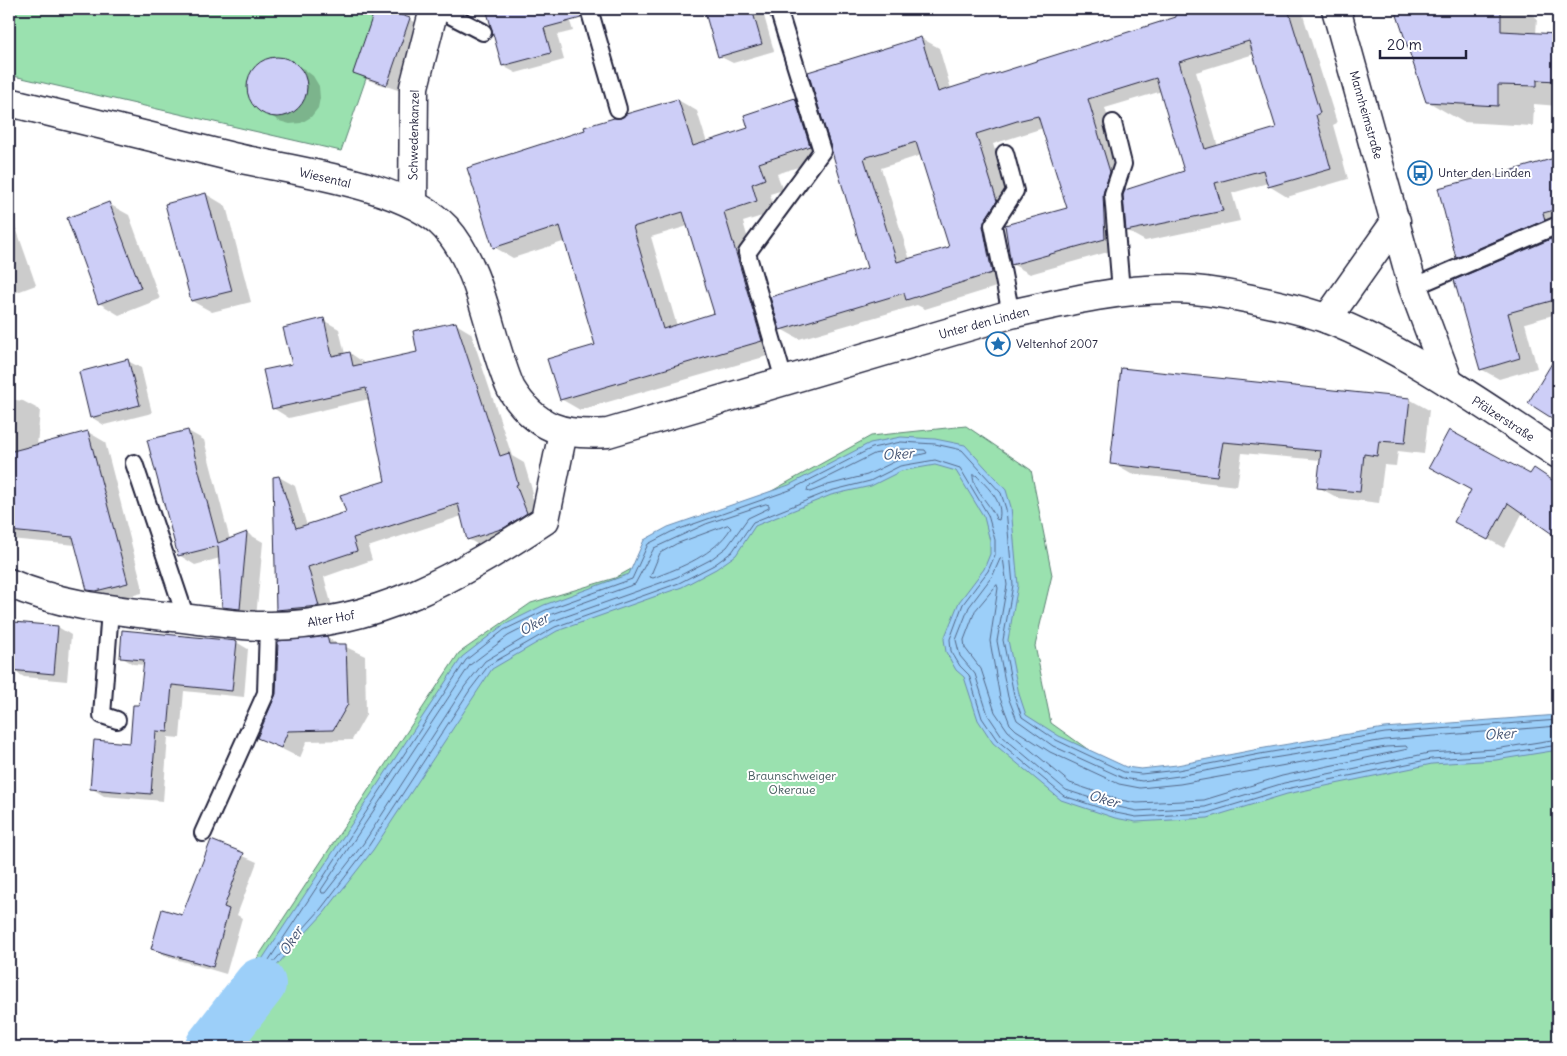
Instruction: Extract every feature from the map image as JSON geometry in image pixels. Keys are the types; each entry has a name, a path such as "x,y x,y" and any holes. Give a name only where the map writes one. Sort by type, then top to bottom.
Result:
{"street":[{"name":"Schwedenkanzel","path":"413,204 414,88 434,9"},
{"name":"Mannheimstraße","path":"1336,9 1413,288 1449,384"},
{"name":"Wiesental","path":"9,102 234,158 342,181 413,204 430,214 446,228 457,243 477,286 504,372 521,404"},
{"path":"1327,319 1396,221"},
{"name":"Unter den Linden","path":"521,404 537,420 563,432 583,435 608,433 1011,314 1121,291 1173,289 1217,292 1281,305 1327,319 1386,348 1449,384"},
{"name":"Pfälzerstraße","path":"1449,384 1558,454"},
{"name":"Alter Hof","path":"9,584 46,598 87,607 268,626 335,620 372,611 429,589 483,561 545,520 563,432"}],"lane":[{"path":"438,9 483,32"},
{"path":"590,9 618,109"},
{"path":"778,9 822,151 747,253 784,380"},
{"path":"1113,123 1123,164 1113,194 1121,291"},
{"path":"1005,153 1014,191 993,225 1011,314"},
{"path":"1413,288 1558,224"},
{"path":"134,463 186,618"},
{"path":"110,610 102,715 117,720"},
{"path":"203,833 266,692 268,626"}],"green space":[{"path":"9,9 390,9 341,151 9,75"},
{"name":"Braunschweiger Okeraue","path":"966,426 1031,470 1052,575 1035,646 1051,723 1136,784 1558,721 1558,1047 181,1047 252,966 459,653 531,603 615,578 871,436"}],"water":[{"path":"901,437 935,439 965,445 1006,490 1011,507 1018,585 1008,640 1019,694 1026,715 1059,736 1126,767 1141,769 1177,765 1384,728 1558,715 1558,750 1496,760 1432,764 1287,794 1208,818 1136,822 1115,818 1061,800 993,743 978,720 964,677 956,670 946,652 944,639 959,602 984,569 990,554 990,541 984,517 956,471 935,465 901,471 871,486 831,495 755,526 736,555 716,569 682,587 557,631 492,669 373,850 324,913 288,952 211,1047 202,1047 462,657 502,626 544,605 629,574 644,540 668,527 789,485 870,443"}],"building":[{"path":"375,9 383,9 410,18 387,85 353,73"},
{"path":"500,9 579,9 581,18 544,28 551,53 502,66 487,12"},
{"path":"704,9 752,9 762,44 718,57"},
{"path":"1174,9 1288,9 1320,113 1316,115 1331,169 1268,187 1263,170 1215,183 1223,211 1126,231 1123,195 1125,190 1184,171 1156,78 1088,99 1110,172 1103,194 1105,239 1011,265 1005,225 1067,208 1038,116 1017,121 976,134 997,201 983,226 992,273 906,300 904,293 780,330 770,297 867,268 808,72 921,37 938,92 1176,17","holes":["1249,41 1276,128 1205,149 1179,62","916,142 949,247 897,262 864,158"]},
{"path":"1395,9 1501,9 1501,31 1558,34 1558,81 1537,80 1537,86 1498,85 1498,106 1426,102"},
{"path":"277,57 294,62 302,70 307,87 302,104 294,112 277,117 260,112 252,104 247,87 252,70 260,62"},
{"path":"795,98 810,146 759,163 765,179 752,184 757,201 724,212 762,341 560,400 547,359 595,345 560,226 493,248 467,168 585,130 584,127 614,118 621,118 626,114 678,99 693,146 748,128 744,115","holes":["683,212 714,313 663,329 633,227"]},
{"path":"1558,157 1558,209 1543,213 1545,220 1456,258 1438,188 1485,176 1486,178"},
{"path":"206,193 232,291 191,301 165,204"},
{"path":"109,202 141,288 98,304 67,218"},
{"path":"1551,239 1558,263 1558,299 1508,313 1520,358 1480,370 1454,280"},
{"path":"324,318 332,356 350,352 353,366 417,352 413,331 456,322 500,456 509,453 518,484 516,485 527,513 504,528 467,540 458,504 353,538 357,551 308,567 319,606 276,610 273,477 279,476 296,528 346,512 340,495 385,481 366,388 272,409 263,370 292,364 283,328"},
{"path":"1558,353 1558,422 1528,403"},
{"path":"128,359 140,405 90,418 79,372"},
{"path":"1121,368 1410,398 1405,443 1379,441 1377,456 1364,454 1360,492 1317,488 1321,451 1223,442 1217,476 1110,464"},
{"path":"188,430 218,543 247,532 240,609 222,607 218,546 178,556 147,440"},
{"path":"1449,430 1530,474 1534,468 1558,484 1558,538 1508,503 1488,540 1454,522 1471,490 1429,467"},
{"path":"88,431 128,583 96,591 87,590 73,537 9,531 9,452"},
{"path":"14,622 58,626 54,674 9,670"},
{"path":"122,630 237,641 232,691 172,685 168,732 156,731 151,794 90,789 94,740 130,743 133,705 139,705 144,660 120,658"},
{"path":"327,636 329,644 346,644 348,704 333,730 288,731 281,748 257,738 276,694 278,641"},
{"path":"211,840 244,853 224,907 229,909 213,967 151,949 162,909 182,915"}],"waterway":[{"name":"Oker","path":"211,1047 260,984"}],"place":[{"name":"Unter den Linden","path":"1420,173"},
{"name":"Veltenhof 2007","path":"998,344"}]}
